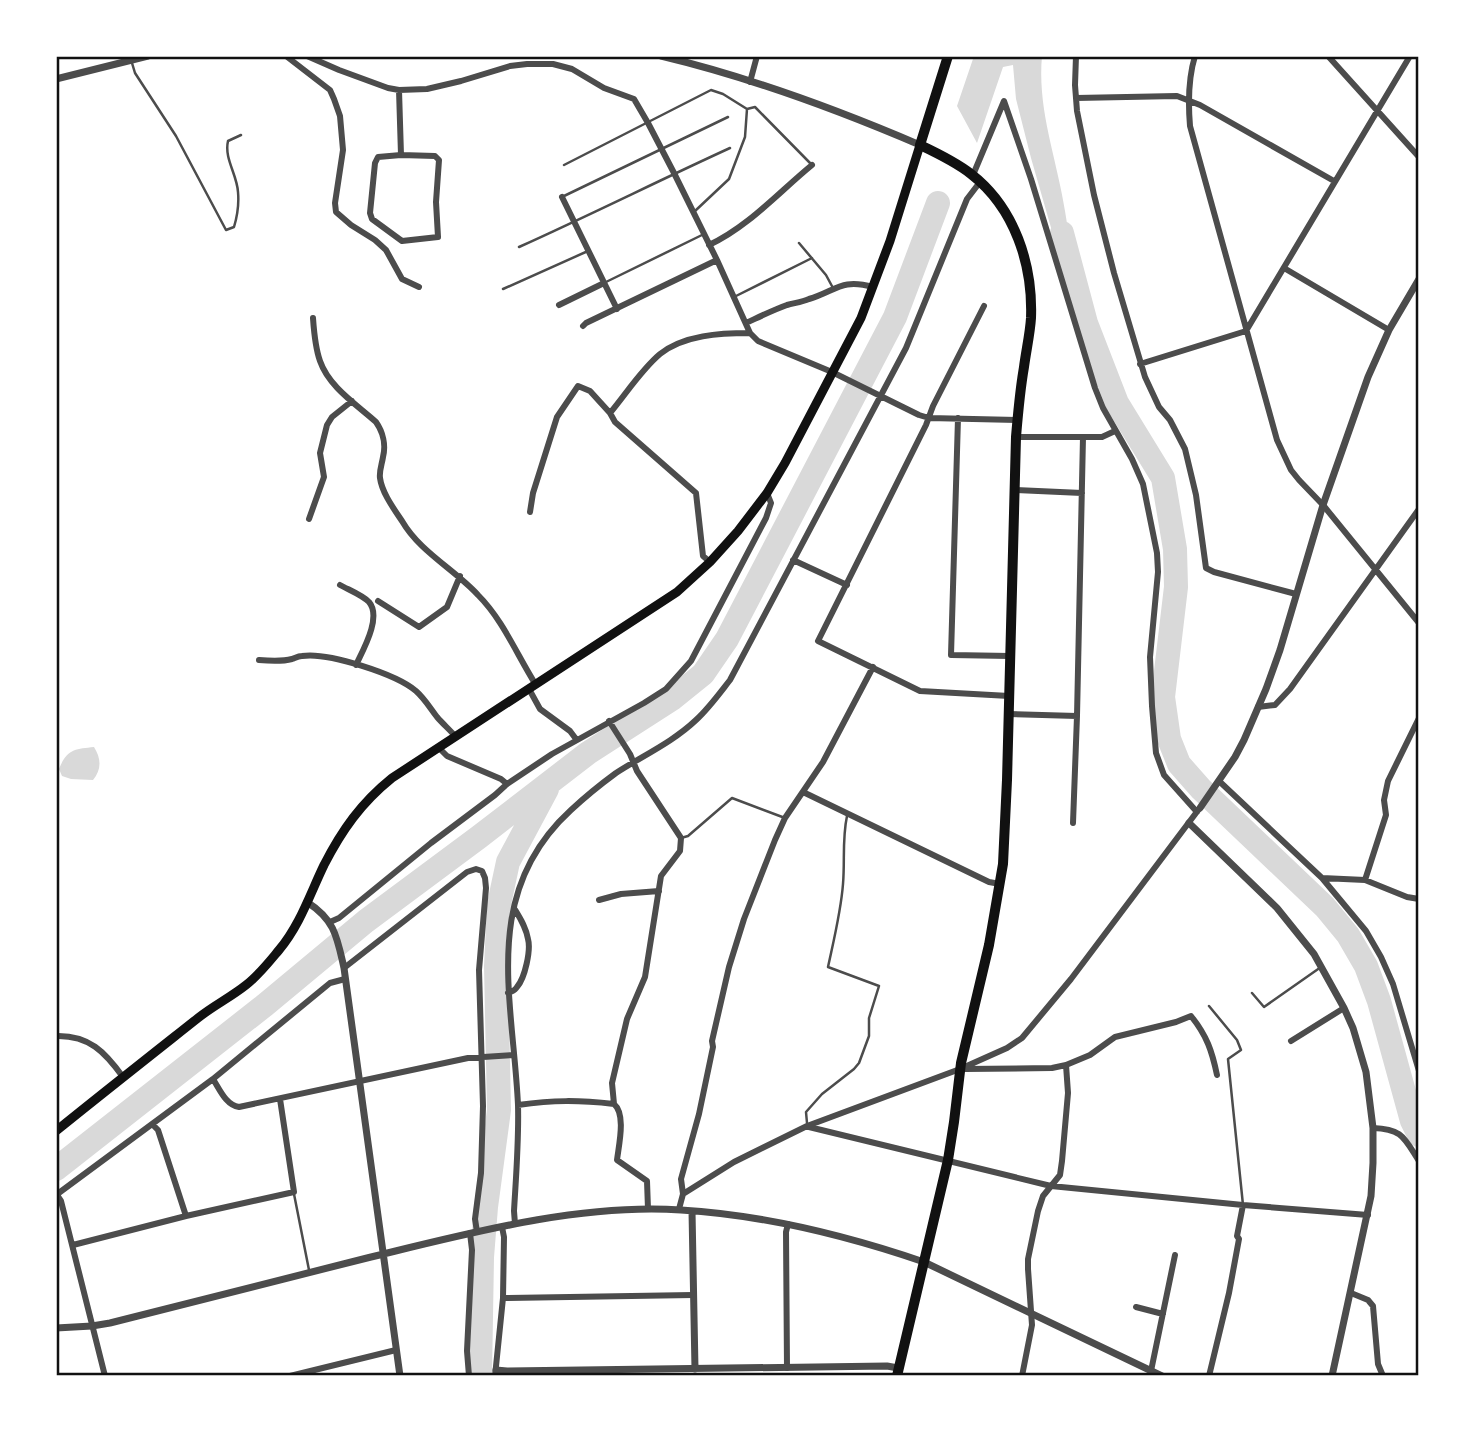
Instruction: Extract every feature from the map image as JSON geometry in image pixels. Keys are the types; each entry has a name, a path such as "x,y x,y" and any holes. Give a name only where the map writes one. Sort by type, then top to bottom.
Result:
{"main road":[{"path":"56,1131 207,1012 247,984 265,967 289,937 334,845 362,805 392,778 677,592 710,562 738,531 767,493 837,374 890,241 948,56"},
{"path":"897,1372 948,1160 960,1069 989,945 1000,884 1005,829 1016,437 1031,321 1031,293 1026,262 1020,240 1006,213 977,178 920,145"}],"street":[{"path":"56,79 148,56"},
{"path":"286,56 330,90 340,116 343,150 336,212 386,250 402,279 419,287"},
{"path":"307,56 339,71 400,90 427,89 510,66 553,64 572,69 604,88 634,99 674,173 750,333 758,341 837,374 919,415 929,418 1017,420"},
{"path":"661,56 703,66 750,82 920,145"},
{"path":"750,82 757,56"},
{"path":"1076,56 1076,98 1094,195 1140,364 1159,407 1170,420 1185,449 1196,495 1206,568 1296,594"},
{"path":"1195,56 1190,76 1190,126 1277,440 1299,480 1324,505 1419,623"},
{"path":"1328,56 1419,157"},
{"path":"1140,364 1246,331 1410,56"},
{"path":"400,90 401,155"},
{"path":"1076,98 1177,96 1200,105 1334,181"},
{"path":"515,1224 518,1105 510,1055 510,931 519,886 528,864 539,845 571,810 614,775 695,721 730,680 918,321 977,178 1004,101 1031,179 1095,388 1143,484 1157,553 1158,572 1150,657 1156,753 1164,775 1199,810"},
{"path":"401,155 435,156 439,160 436,202 438,237 402,241 372,219 370,213 378,158 401,155"},
{"path":"709,245 723,239 749,220 812,165"},
{"path":"562,197 617,309"},
{"path":"583,326 717,260"},
{"path":"1284,268 1389,330"},
{"path":"683,1194 734,1162 807,1126 960,1069 1007,1048 1022,1038 1071,979 1199,810 1244,740 1274,667 1324,505 1368,377 1389,330 1419,279"},
{"path":"559,305 604,283"},
{"path":"746,323 786,305 812,299 833,288 849,284 873,287"},
{"path":"985,306 818,641 920,691 1009,696"},
{"path":"313,318 315,344 326,374 334,385 381,429 384,447 380,479 401,520 421,547 460,576 491,609 532,687 540,709 576,739"},
{"path":"610,413 650,364 661,353 675,345 721,333 750,333"},
{"path":"530,512 557,418 578,386 590,391 615,422 696,493 703,556 710,562"},
{"path":"309,519 324,477 320,453 327,425 332,417 352,401"},
{"path":"958,418 951,655 1010,656"},
{"path":"1016,437 1102,437 1115,431"},
{"path":"1073,823 1083,437"},
{"path":"1015,490 1082,493"},
{"path":"332,926 431,842 507,784 576,739 610,724 666,689 691,661 766,518 771,503 767,493"},
{"path":"1258,707 1275,705 1290,689 1419,509"},
{"path":"793,560 847,585"},
{"path":"378,601 419,627 447,607 460,576"},
{"path":"340,585 368,600 372,607 372,627 356,664"},
{"path":"259,660 275,661 315,656 356,664 383,674 414,689 456,737"},
{"path":"679,1209 683,1194 681,1179 699,1114 729,967 753,893 785,818 823,762 873,667"},
{"path":"1008,714 1077,716"},
{"path":"1364,880 1386,815 1384,800 1388,781 1419,718"},
{"path":"610,724 681,838 680,851 661,876 645,977 627,1019 612,1083 614,1104"},
{"path":"439,748 447,756 507,784"},
{"path":"1218,782 1322,878 1366,930 1393,984 1419,1071"},
{"path":"803,792 989,882 1000,884"},
{"path":"1189,823 1277,908 1314,954 1353,1028 1366,1072 1373,1128 1373,1179 1368,1215 1332,1376"},
{"path":"343,966 467,872 477,869 482,871 486,888 479,971 485,1057 483,1145 476,1232 472,1250 467,1351 469,1376"},
{"path":"1322,878 1364,880 1419,899"},
{"path":"599,900 621,894 659,891"},
{"path":"307,902 321,911 332,926 343,966 400,1376"},
{"path":"508,993 516,989 521,981 529,952 529,940 524,924 514,907"},
{"path":"105,1376 61,1200 56,1195 213,1079 330,983 345,979"},
{"path":"1292,1041 1344,1008"},
{"path":"960,1069 1052,1068 1066,1065 1090,1055 1115,1037 1191,1016 1203,1031 1211,1049 1217,1075"},
{"path":"56,1036 73,1037 98,1047 110,1058 123,1077"},
{"path":"213,1079 228,1103 239,1107 468,1058 510,1055"},
{"path":"1022,1376 1032,1325 1028,1259 1043,1196 1060,1175 1068,1093 1066,1065"},
{"path":"73,1245 294,1192 280,1099"},
{"path":"518,1105 572,1100 614,1104 619,1108 621,1116 617,1160 647,1181 648,1209"},
{"path":"153,1125 158,1130 186,1216"},
{"path":"807,1126 1051,1186 1368,1215"},
{"path":"1373,1128 1388,1128 1399,1132 1419,1161"},
{"path":"1209,1376 1239,1239 1237,1236 1243,1205"},
{"path":"56,1328 92,1326 498,1227 580,1214 679,1209 788,1224 848,1238 924,1262 1162,1376"},
{"path":"692,1211 695,1369"},
{"path":"787,1368 788,1224"},
{"path":"498,1227 504,1237 503,1298 496,1373 887,1366 897,1372"},
{"path":"1151,1371 1175,1255"},
{"path":"1351,1293 1368,1300 1373,1306 1378,1364 1383,1376"},
{"path":"503,1298 693,1294"},
{"path":"1136,1307 1163,1314"},
{"path":"290,1376 311,1374 396,1350"}],"lane":[{"path":"132,60 135,73 176,136 226,230 234,227 236,221 238,190 226,148 228,141 241,135"},
{"path":"564,165 710,90 723,94 747,109 755,107 812,165"},
{"path":"693,212 729,179 745,137 747,109"},
{"path":"562,197 728,117"},
{"path":"519,247 730,148"},
{"path":"604,283 704,234"},
{"path":"799,243 826,275 833,288"},
{"path":"503,289 588,251"},
{"path":"734,297 812,258"},
{"path":"681,838 688,836 732,798 785,818"},
{"path":"807,1126 806,1112 813,1103 859,1063 869,1036 869,1018 879,986 828,967 843,882 844,828 847,813"},
{"path":"1252,993 1264,1007 1321,967"},
{"path":"1209,1006 1237,1040 1241,1051 1228,1059 1243,1205"},
{"path":"294,1192 310,1273"}],"shaded area":[{"path":"974,56 1042,56 1042,96 1067,222 1074,297 1031,158 1016,99 1013,65 1003,67 977,143 957,106"},
{"path":"94,747 100,764 93,780 62,776 59,769 69,754"}],"waterway":[{"path":"56,1169 265,1005 366,921 588,753 672,699 703,674 727,639 895,317 938,203"},
{"path":"1062,233 1086,323 1117,403 1163,478 1175,549 1176,587 1163,697 1169,739 1179,764 1201,789 1325,907 1348,935 1366,966 1379,1001 1412,1121 1419,1135"},
{"path":"480,1376 482,1257 499,1110 496,966 499,904 508,862 547,789"}]}
